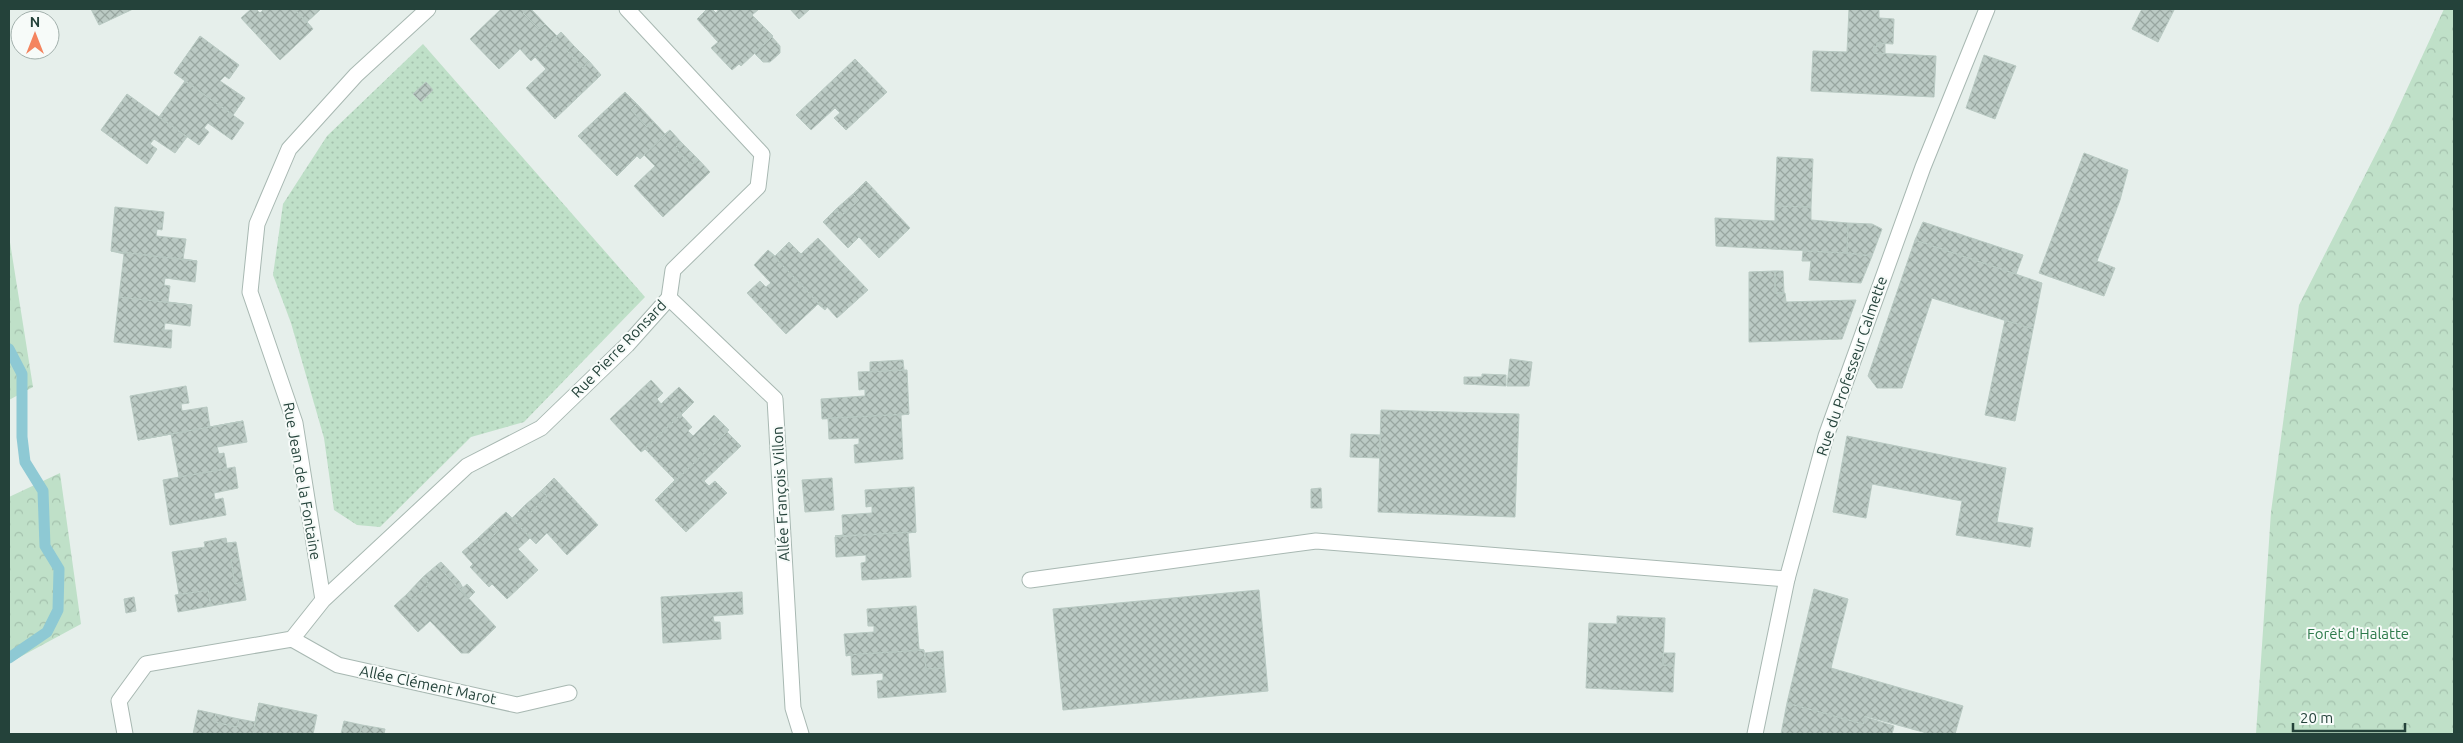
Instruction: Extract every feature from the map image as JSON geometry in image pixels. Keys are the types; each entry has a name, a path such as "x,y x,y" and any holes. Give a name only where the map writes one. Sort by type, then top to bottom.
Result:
{"street":[{"name":"Rue Jean de la Fontaine","path":"323,600 295,423 250,292 257,224 289,148 356,75 428,9"},
{"name":"Rue Pierre Ronsard","path":"323,600 466,466 541,428 626,345 669,298 673,270 758,187 762,154 627,9"},
{"name":"Rue du Professeur Calmette","path":"1755,734 1787,579 1826,436 1923,167 1987,9"},
{"name":"Allée François Villon","path":"669,298 775,399 793,708 801,734"},
{"path":"1030,580 1316,541 1787,579"},
{"path":"125,734 119,701 146,664 292,639 323,600"},
{"name":"Allée Clément Marot","path":"292,639 338,665 517,705 569,693"}],"green space":[{"name":"Forêt d'Halatte","path":"2444,9 2454,9 2454,734 2256,734 2271,512 2299,305 2389,128"},
{"path":"423,44 645,297 524,422 471,437 380,527 357,525 334,510 324,438 291,323 273,275 283,204 327,136"},
{"path":"9,236 33,387 9,400"},
{"path":"60,473 81,624 9,663 9,497"}],"building":[{"path":"91,9 133,9 99,25"},
{"path":"251,9 256,9 260,13 264,9 294,9 313,29 280,60 241,18"},
{"path":"294,9 321,9 307,22 313,29"},
{"path":"501,9 527,9 523,13 539,29 545,24 557,36 531,61 520,49 499,69 470,39"},
{"path":"527,9 531,9 545,24 539,29 523,13"},
{"path":"707,9 712,9 716,13 719,9 759,9 752,15 773,36 741,66 739,64 732,70 711,48 718,42 697,19"},
{"path":"790,9 810,9 799,19"},
{"path":"1849,9 1879,9 1879,18 1894,19 1893,44 1877,43 1877,47 1874,46 1874,53 1936,56 1934,97 1811,91 1813,51 1847,52"},
{"path":"2142,9 2174,10 2158,42 2132,29"},
{"path":"561,32 573,45 567,51 583,68 589,61 601,75 555,119 526,88 546,69 535,57"},
{"path":"200,36 239,65 229,79 225,76 220,81 245,98 233,115 174,73"},
{"path":"772,37 780,46 780,53 770,62 763,62 754,53"},
{"path":"1877,43 1885,44 1885,54 1874,53 1874,46 1877,47"},
{"path":"573,45 589,61 583,68 567,51"},
{"path":"1984,55 2016,66 1995,119 1966,108"},
{"path":"855,59 887,92 846,130 834,118 840,113 835,108 811,130 796,115"},
{"path":"185,81 244,123 232,140 208,123 204,128 209,132 199,145 159,117"},
{"path":"426,82 433,90 421,102 413,94"},
{"path":"625,92 637,104 631,110 647,127 654,122 665,134 670,130 640,159 637,156 617,176 578,136"},
{"path":"127,94 187,137 175,153 154,139 150,144 157,149 147,164 101,130"},
{"path":"637,104 654,122 647,127 631,110"},
{"path":"670,130 681,142 675,148 691,165 698,159 710,172 663,217 634,186 655,166 644,155"},
{"path":"681,142 698,159 691,165 675,148"},
{"path":"2084,153 2128,170 2120,200 2097,261 2115,268 2104,296 2039,273"},
{"path":"1777,157 1813,159 1811,207 1775,206"},
{"path":"866,181 910,228 879,258 859,237 848,248 823,222 836,209 841,216 859,200 853,194"},
{"path":"853,194 859,200 841,216 836,209"},
{"path":"1775,206 1811,207 1811,220 1848,223 1847,253 1716,246 1715,218 1775,221"},
{"path":"115,207 164,212 162,230 157,229 156,236 186,239 183,259 197,261 111,251"},
{"path":"1923,222 2023,255 2016,274 1915,240"},
{"path":"1848,223 1872,224 1882,229 1872,256 1847,253"},
{"path":"818,238 868,290 837,318 827,307 825,310 768,250 775,256 789,242 801,254"},
{"path":"1915,240 2042,283 2033,329 1932,298 1902,388 1877,388 1868,376"},
{"path":"768,250 825,310 818,304 786,334 747,293 760,281 766,287 771,283 754,265"},
{"path":"111,251 197,261 195,282 165,278 164,285 170,286 168,302 192,305 119,297 124,254"},
{"path":"1803,251 1872,256 1861,283 1809,280 1811,261 1802,261"},
{"path":"1775,271 1775,293 1785,293 1786,302 1856,300 1842,339 1749,342 1749,272"},
{"path":"1775,271 1783,271 1784,293 1775,293"},
{"path":"119,297 192,305 190,326 165,323 164,330 172,330 171,348 114,342"},
{"path":"2005,320 2033,329 2015,421 1985,415"},
{"path":"1510,359 1532,362 1529,386 1507,386"},
{"path":"903,360 904,370 870,372 870,362"},
{"path":"907,370 909,414 822,419 821,399 865,396 865,389 859,390 858,372"},
{"path":"1482,374 1506,375 1506,386 1464,384 1464,377 1482,377"},
{"path":"651,380 663,393 657,399 661,404 679,387 694,402 641,452 610,419"},
{"path":"186,386 189,403 181,404 182,411 207,407 210,427 138,440 130,396"},
{"path":"694,402 681,415 692,427 688,431 693,436 714,415 729,430 655,500 675,480 645,449 641,452"},
{"path":"1381,410 1519,414 1515,517 1378,512"},
{"path":"909,414 901,415 903,459 855,463 854,445 859,444 859,438 829,439 828,418"},
{"path":"243,421 247,442 217,447 219,454 224,453 227,469 179,477 171,434"},
{"path":"729,430 727,432 741,446 704,481 709,486 715,481 727,493 686,532 655,500"},
{"path":"1351,434 1380,435 1380,458 1350,457"},
{"path":"1847,436 2006,468 1997,522 2033,528 2030,547 1956,535 1962,501 1872,484 1866,518 1833,512"},
{"path":"235,467 238,488 214,493 215,500 223,498 226,515 170,525 163,480"},
{"path":"554,478 598,525 567,555 547,533 536,544 506,512 512,518 524,506 530,513 547,496 541,491"},
{"path":"832,478 834,510 805,512 802,480"},
{"path":"914,487 916,532 835,536 843,535 842,515 872,513 872,506 866,507 865,490"},
{"path":"1321,488 1322,508 1311,508 1311,489"},
{"path":"541,491 547,496 530,513 524,506"},
{"path":"506,512 536,544 530,538 518,549 538,570 507,599 492,584 489,587 470,567 473,564 462,552 476,540 482,546 499,530 493,524"},
{"path":"493,524 499,530 482,546 476,540"},
{"path":"916,532 908,533 911,577 862,580 861,563 866,562 866,555 836,557 835,537"},
{"path":"226,538 227,543 236,542 239,559 231,560 235,584 243,582 246,600 211,606 208,590 179,595 172,552 205,547 204,542"},
{"path":"239,559 243,582 235,584 231,560"},
{"path":"441,562 463,588 460,590 437,565"},
{"path":"437,565 496,627 469,653 461,653 430,621 418,632 394,606 407,594 412,600 429,584 423,577"},
{"path":"423,577 429,584 412,600 407,594"},
{"path":"467,584 475,592 468,599 460,590"},
{"path":"1814,589 1848,599 1831,668 1963,706 1955,734 1930,734 1865,716 1863,724 1787,703"},
{"path":"208,590 211,606 178,612 175,595"},
{"path":"1259,590 1268,691 1063,710 1053,609"},
{"path":"742,592 743,614 713,616 714,622 720,622 721,639 663,643 661,597"},
{"path":"134,597 136,611 126,613 124,599"},
{"path":"916,606 919,649 924,650 846,655 844,634 874,632 874,626 868,626 867,609"},
{"path":"1617,616 1665,618 1663,665 1674,666 1673,692 1586,688 1589,623 1617,624"},
{"path":"924,650 926,669 944,668 946,692 878,698 877,681 883,680 883,673 852,675 851,655 846,656 846,655"},
{"path":"943,651 944,668 926,669 925,653"},
{"path":"1663,653 1675,653 1674,666 1663,665"},
{"path":"259,703 253,734 193,734 198,710 216,714 214,722 237,727 239,719 255,722"},
{"path":"259,703 317,715 313,734 253,734"},
{"path":"1787,703 1863,724 1865,717 1894,726 1892,734 1781,734"},
{"path":"216,714 239,719 237,727 214,722"},
{"path":"344,721 362,725 360,733 367,734 341,734"},
{"path":"362,725 385,729 384,734 360,733"}],"waterway":[{"path":"9,349 22,374 22,437 25,462 43,491 45,546 59,569 58,610 47,632 9,658"}]}
